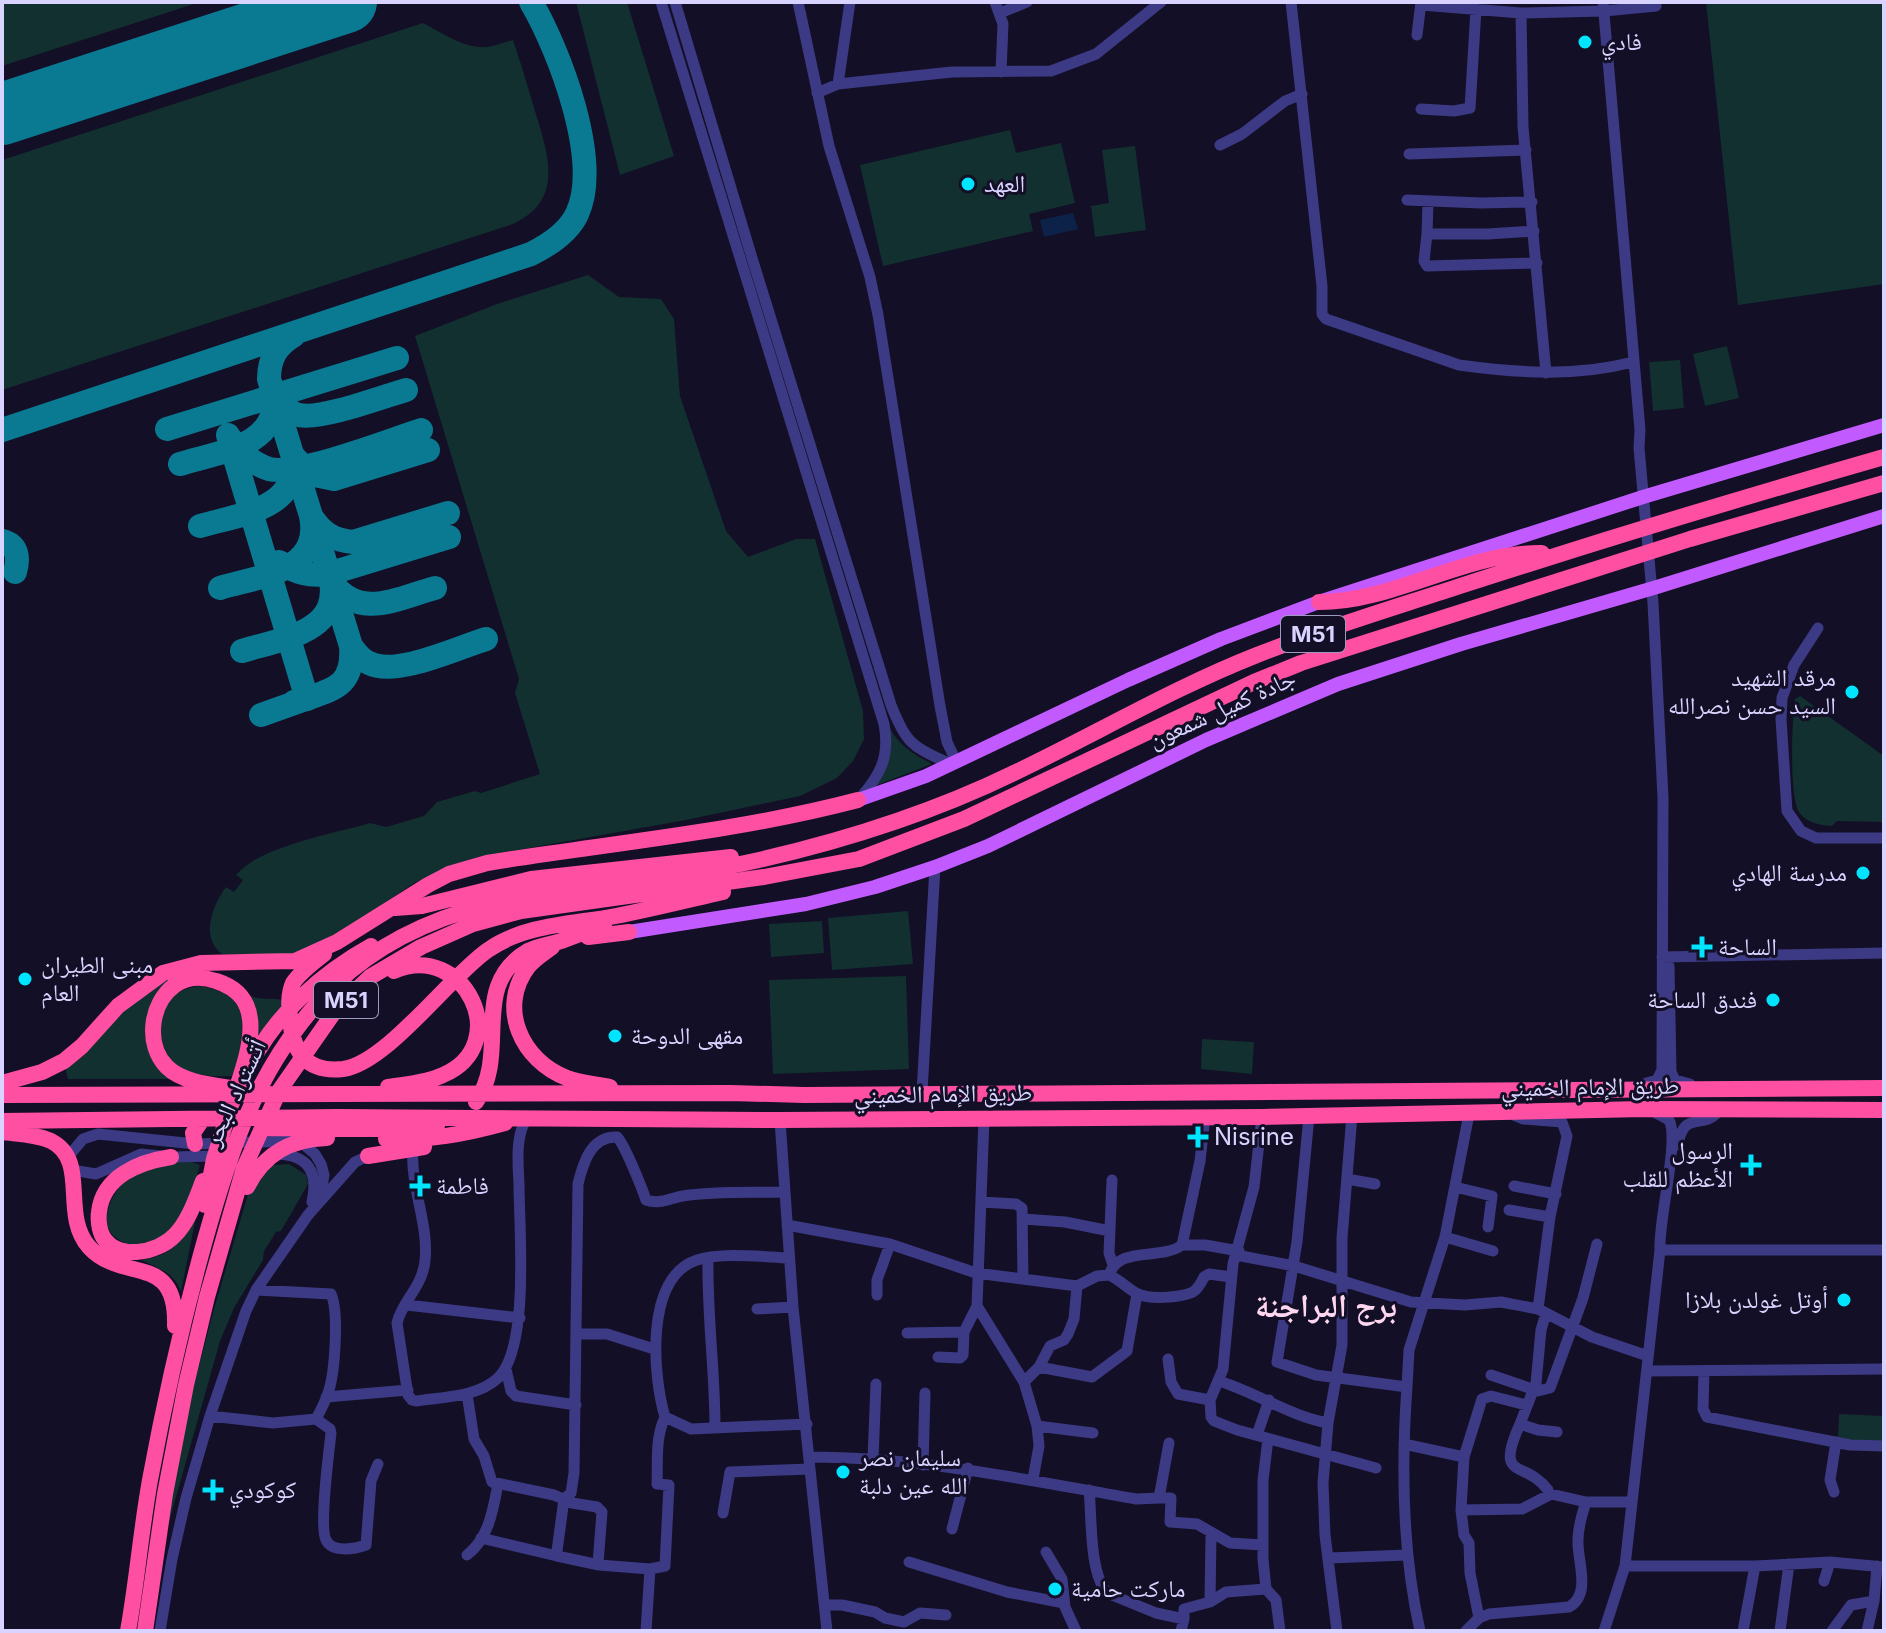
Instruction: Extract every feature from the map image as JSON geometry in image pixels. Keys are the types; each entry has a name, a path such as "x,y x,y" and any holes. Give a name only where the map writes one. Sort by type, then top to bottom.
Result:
{"highway":[{"name":"جادة كميل شمعون","path":"760,860 855,834 959,798 1011,775 1148,704 1255,655 1379,611 1560,553 1884,457"},
{"name":"جادة كميل شمعون","path":"764,877 859,859 906,843 978,813 1254,682 1301,663 1690,539 1884,483"},
{"path":"1319,602 1354,599 1505,557 1560,553"},
{"path":"2,1083 42,1072 64,1061 118,1006 163,973 201,963 295,961 337,942 449,874 487,863 797,816 858,800"},
{"path":"394,908 422,906 559,874 722,857 760,860"},
{"name":"أتستراد البحر","path":"128,1631 149,1487 188,1301 225,1169 261,1082 287,1039 325,994 360,964 410,932 470,909 558,889 760,860"},
{"path":"337,942 292,985 289,1004 293,1044 299,1055 312,1065 328,1069 344,1069 372,1055 400,1033 473,962 502,942 554,925 615,916 726,891 764,877"},
{"name":"أتستراد البحر","path":"145,1631 165,1494 186,1385 207,1297 244,1168 279,1091 337,1008 370,977 421,947 473,924 521,911 764,877"},
{"path":"232,1103 255,1055 303,994 321,978 347,959 412,925 470,909"},
{"path":"240,1119 267,1128 427,1128 459,1117 478,1100 489,1079 493,1000 503,973 525,953 606,924 615,916"},
{"path":"629,932 562,940 530,965 520,980 513,1016 523,1042 536,1060 566,1078 614,1087 630,1094"},
{"path":"171,1157 136,1166 112,1182 101,1199 98,1220 103,1237 120,1249 143,1252 166,1243 177,1234 232,1103 250,1045 247,1006 234,989 211,979 184,980 172,987 157,1007 152,1030 154,1044 169,1069 197,1082 229,1088 309,1088 336,1095 423,1081 442,1076 459,1065 473,1046 479,1023 472,998 459,980 436,969 410,966 397,969 380,979 304,1053"},
{"name":"طريق الإمام الخميني","path":"2,1095 1625,1092 1884,1088"},
{"path":"1195,1091 1185,1097 1182,1105 1185,1111 1200,1116"},
{"path":"1147,1092 1160,1098 1163,1106 1147,1116"},
{"path":"557,1095 548,1106 557,1119"},
{"name":"طريق الإمام الخميني","path":"2,1121 324,1117 984,1119 1644,1109 1884,1110"},
{"path":"217,1263 247,1186 267,1158 278,1150 307,1140 417,1140 457,1135 526,1118"},
{"path":"368,1156 476,1138 526,1118"},
{"path":"195,1144 193,1133 202,1120"},
{"path":"2,1132 52,1142 70,1164 76,1223 90,1247 109,1261 151,1274 169,1290 175,1308 173,1362"},
{"path":"204,1244 204,1210 220,1134"}],"main road":[{"path":"858,800 926,776 1128,680 1221,639 1319,602 1884,425"},
{"name":"جادة كميل شمعون","path":"629,932 806,904 875,887 988,846 1206,740 1338,684 1653,580 1884,516"}],"street":[{"path":"661,2 884,724 887,751 884,763 874,782 858,800"},
{"path":"675,2 764,300 891,705 900,727 912,743 927,754 953,763"},
{"path":"798,2 829,146 875,302 943,720 953,763"},
{"path":"838,84 850,2"},
{"path":"1001,72 1003,24 998,8 1027,2"},
{"path":"817,93 838,84 952,72 1051,71 1070,66 1096,54 1161,2"},
{"path":"1291,2 1323,317 1459,365 1546,373 1581,372 1633,362"},
{"path":"1417,35 1421,3 1521,13 1604,6 1656,6"},
{"path":"1604,6 1633,362 1640,430 1647,451 1647,500 1669,795 1661,1075 1655,1081 1625,1092"},
{"path":"1421,109 1454,111 1470,108 1476,9"},
{"path":"1521,13 1523,127 1546,373"},
{"path":"1220,145 1242,134 1285,101 1302,94"},
{"path":"1409,154 1526,150"},
{"path":"1407,200 1532,202"},
{"path":"1428,202 1424,261 1427,266 1537,263"},
{"path":"1427,234 1534,231"},
{"path":"1818,628 1794,665 1782,698 1787,811 1795,826 1816,838 1884,838"},
{"path":"922,1092 935,867"},
{"path":"1665,957 1884,953"},
{"path":"1665,957 1671,1072 1679,1082 1718,1091"},
{"path":"1644,1109 1664,1116 1677,1130"},
{"path":"1677,1130 1692,1121 1710,1119 1720,1109"},
{"path":"1508,1112 1523,1119 1562,1122 1566,1127 1564,1160 1550,1217 1534,1387 1512,1446 1510,1460 1516,1469 1539,1479 1548,1490 1548,1495"},
{"path":"1420,1631 1407,1555 1404,1444 1409,1350 1445,1237 1469,1114"},
{"path":"1337,1631 1325,1535 1326,1455 1328,1423 1342,1345 1342,1238 1352,1115"},
{"path":"1182,1245 1200,1161 1200,1116"},
{"path":"1309,1116 1294,1266 1277,1362 1316,1375 1407,1387"},
{"path":"1262,1117 1254,1187 1231,1277 1230,1316 1219,1381 1209,1406 1214,1421 1376,1468"},
{"path":"526,1118 520,1132 520,1318 506,1369 511,1391 516,1396 576,1405"},
{"path":"938,1357 960,1358 963,1355 964,1332 977,1306 984,1119"},
{"path":"780,1120 793,1307 827,1631"},
{"path":"1604,1631 1625,1566 1660,1249 1677,1130"},
{"path":"308,1215 314,1192 311,1172 299,1157 292,1154 171,1157 141,1154 96,1174 70,1164 83,1139 98,1134 195,1144 292,1141 302,1143 321,1164 324,1175 319,1203"},
{"path":"557,1556 564,1499 571,1493 573,1484 578,1184 587,1156 596,1144 617,1137 623,1142 646,1200 651,1202 682,1196 785,1192"},
{"path":"413,1149 413,1170 426,1239 420,1280 397,1323 410,1398 416,1401 467,1394 492,1383 506,1369"},
{"path":"160,1631 172,1559 210,1416 234,1343 256,1290 308,1215 355,1162 368,1156"},
{"path":"1347,1179 1375,1184"},
{"path":"1112,1180 1111,1270 1137,1294 1177,1296 1196,1289 1207,1275 1231,1277"},
{"path":"1514,1186 1556,1194"},
{"path":"1455,1187 1491,1195 1493,1203 1488,1227"},
{"path":"981,1202 1020,1205 1023,1211 1023,1279"},
{"path":"1509,1210 1550,1217"},
{"path":"1023,1219 1065,1222 1110,1231"},
{"path":"787,1225 890,1244 976,1273 1077,1286 1111,1270 1125,1258 1174,1251 1182,1245 1205,1245 1294,1266 1399,1299 1465,1305 1501,1302 1542,1311 1570,1327 1648,1356"},
{"path":"1445,1237 1493,1251"},
{"path":"877,1295 877,1280 890,1244"},
{"path":"1491,1375 1541,1391 1552,1385 1570,1327 1583,1298 1597,1244"},
{"path":"1660,1249 1884,1250"},
{"path":"481,1538 598,1564 650,1569 665,1566 669,1485 657,1484 658,1432 665,1417 654,1349 664,1294 685,1267 696,1261 746,1256 789,1258"},
{"path":"708,1259 707,1309 715,1375 715,1428"},
{"path":"1024,1382 1039,1367 1050,1346 1064,1340 1068,1334 1074,1319 1077,1286"},
{"path":"256,1290 327,1292 333,1297 332,1378 316,1419"},
{"path":"1039,1367 1092,1377 1122,1357 1127,1351 1137,1294"},
{"path":"407,1305 520,1318"},
{"path":"977,1306 1024,1382 1037,1426 1039,1446 1033,1479"},
{"path":"757,1309 793,1307"},
{"path":"907,1333 964,1332"},
{"path":"576,1334 607,1334 654,1349"},
{"path":"1168,1359 1171,1382 1178,1394 1210,1400"},
{"path":"1647,1371 1884,1369"},
{"path":"1704,1371 1703,1409 1707,1417 1850,1445 1884,1446"},
{"path":"1219,1381 1303,1417 1328,1423"},
{"path":"873,1459 876,1384"},
{"path":"326,1397 408,1390"},
{"path":"923,1465 925,1393"},
{"path":"467,1394 474,1439 486,1463 489,1479 498,1484 597,1507 602,1512 598,1564"},
{"path":"1479,1618 1470,1573 1469,1543 1464,1535 1461,1510 1464,1457 1482,1399 1491,1396 1526,1405"},
{"path":"1269,1400 1263,1437 1263,1545 1266,1589 1276,1600 1280,1631"},
{"path":"210,1416 273,1423 316,1419 330,1429 324,1535 329,1544 337,1548 366,1545 371,1481 378,1464"},
{"path":"665,1417 691,1429 807,1424"},
{"path":"1520,1424 1557,1432"},
{"path":"1037,1426 1093,1433"},
{"path":"1834,1492 1830,1480 1836,1442"},
{"path":"1159,1498 1169,1443"},
{"path":"1404,1444 1464,1457"},
{"path":"723,1513 730,1472 873,1459 968,1468 1136,1499 1171,1498 1170,1522 1197,1524 1230,1543 1263,1545"},
{"path":"952,1529 968,1468"},
{"path":"467,1555 491,1519 498,1484"},
{"path":"1089,1490 1097,1571 1107,1593 1182,1625 1184,1609 1210,1602 1226,1592 1266,1589"},
{"path":"1461,1510 1522,1509 1554,1494 1586,1502 1632,1502"},
{"path":"1466,1631 1479,1618 1530,1608 1569,1607 1575,1603 1582,1587 1577,1544 1586,1502"},
{"path":"1210,1602 1211,1534"},
{"path":"1046,1552 1062,1579 1064,1603 1076,1631"},
{"path":"1329,1558 1407,1555"},
{"path":"909,1562 1007,1592 1064,1603"},
{"path":"1625,1566 1755,1566 1830,1562 1880,1566 1867,1631"},
{"path":"1824,1581 1830,1562"},
{"path":"1780,1631 1789,1564"},
{"path":"1743,1631 1755,1566"},
{"path":"646,1631 650,1569"},
{"path":"1832,1631 1851,1605 1874,1601"},
{"path":"825,1605 875,1612 885,1618 904,1622 920,1613 946,1615"}],"green space":[{"path":"2,2 200,2 2,66"},
{"path":"576,2 627,2 674,156 620,175"},
{"path":"1706,2 1884,2 1884,284 1738,305"},
{"path":"423,23 470,46 487,47 513,40 547,159 546,189 529,214 513,224 2,390 2,160"},
{"name":"العهد","path":"1010,130 1016,153 1061,143 1075,203 1029,214 1033,231 883,266 860,165"},
{"path":"1135,146 1146,230 1095,237 1091,206 1109,203 1102,150"},
{"path":"588,275 619,297 661,299 674,319 680,396 726,531 748,557 796,539 815,539 863,711 864,739 853,761 837,778 800,796 478,857 446,868 414,883 337,935 289,956 222,954 215,947 210,931 216,903 226,887 234,892 243,880 236,875 262,856 298,842 370,823 386,827 424,816 437,802 475,791 481,793 540,774 515,693 519,679 415,336 497,304"},
{"path":"1727,346 1739,398 1705,406 1693,354"},
{"path":"1680,360 1684,408 1653,411 1649,362"},
{"path":"1800,696 1884,756 1884,822 1837,821 1827,826 1809,821 1799,812 1792,757 1795,699"},
{"path":"890,729 908,750 932,764 877,785"},
{"path":"908,911 913,964 832,970 828,918"},
{"path":"822,921 824,953 771,957 769,924"},
{"path":"180,972 151,1007 174,1079 68,1079 65,1067 131,1000"},
{"path":"906,976 909,1069 773,1074 769,980"},
{"path":"197,986 216,990 238,1006 243,1031 232,1076 207,1076 183,1069 167,1056 162,1047 158,1028 163,1008 175,994"},
{"path":"246,994 287,1001 257,1042 258,1023"},
{"path":"1202,1039 1254,1042 1252,1074 1201,1069"},
{"path":"189,1161 200,1165 188,1208 158,1243 133,1244 116,1238 109,1230 108,1212 122,1184 136,1172 150,1166"},
{"path":"289,1164 306,1175 308,1184 281,1231 276,1232 264,1251 263,1260 234,1308 220,1341 167,1529 184,1423 249,1191 261,1171 274,1165"},
{"path":"196,1217 181,1292 170,1275 142,1260 161,1255 175,1246"},
{"path":"1839,1414 1884,1416 1884,1442 1838,1441"}],"water":[{"path":"1073,213 1078,229 1044,237 1040,220"}],"taxiway":[{"path":"2,430 531,254 557,238 577,214 583,192 581,136 554,48 531,2"},
{"path":"261,715 333,689 345,678 351,659 351,646 269,379 275,354 293,336"},
{"path":"167,429 397,358"},
{"path":"180,464 227,451 256,437 267,426 273,413 274,396 291,412 309,416 406,390"},
{"path":"230,438 257,464 283,470 344,456 421,430"},
{"path":"228,435 307,699 294,702"},
{"path":"200,526 249,513 277,499 287,488 293,456 310,474 334,479 428,450"},
{"path":"220,588 269,575 297,560 307,549 312,535 311,516 329,535 353,542 448,513"},
{"path":"279,562 302,573 328,574 449,537"},
{"path":"2,541 16,553 15,572"},
{"path":"242,651 289,638 317,623 326,613 331,599 331,581 353,600 366,603 393,601 435,588"},
{"path":"351,646 366,662 395,666 427,660 486,639"}],"runway":[{"path":"2,114 346,2"}],"place":[{"name":"فادي","path":"1585,42"},
{"name":"العهد","path":"968,184"},
{"name":"مرقد الشهيد السيد حسن نصرالله","path":"1852,692"},
{"name":"مدرسة الهادي","path":"1863,873"},
{"name":"الساحة","path":"1702,947"},
{"name":"مبنى الطيران العام","path":"25,979"},
{"name":"فندق الساحة","path":"1773,1000"},
{"name":"مقهى الدوحة","path":"615,1036"},
{"name":"Nisrine","path":"1198,1137"},
{"name":"الرسول الأعظم للقلب","path":"1751,1165"},
{"name":"فاطمة","path":"420,1186"},
{"name":"أوتل غولدن بلازا","path":"1844,1300"},
{"name":"سليمان نصر الله عين دلبة","path":"843,1472"},
{"name":"كوكودي","path":"213,1490"},
{"name":"ماركت حامية","path":"1055,1589"}],"district":[{"name":"برج البراجنة","path":"1326,1306"}]}
